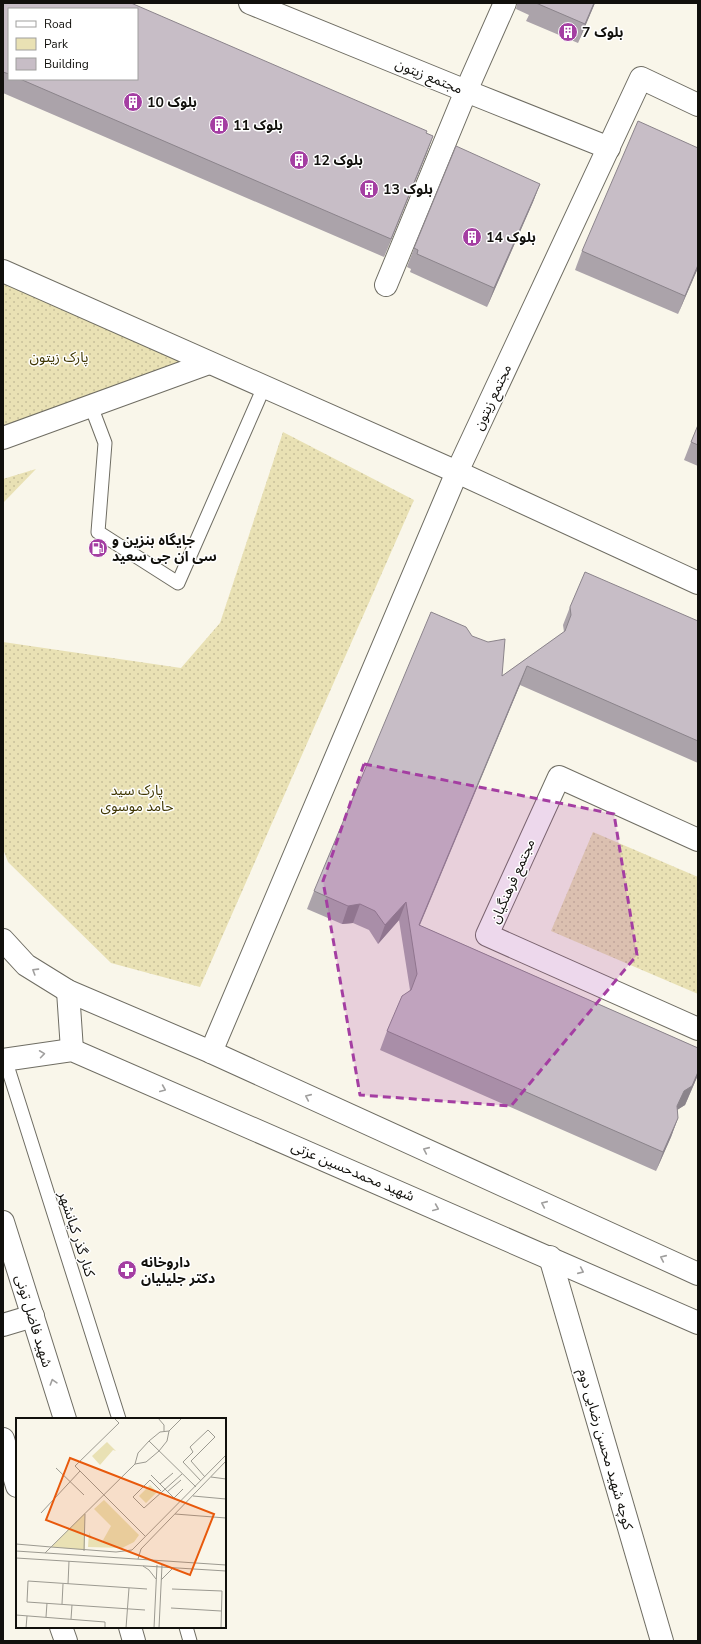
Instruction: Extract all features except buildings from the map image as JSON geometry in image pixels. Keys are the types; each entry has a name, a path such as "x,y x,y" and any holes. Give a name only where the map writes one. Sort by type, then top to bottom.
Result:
{"main road":[{"name":"مجتمع زیتون","path":"250,3 609,148"},
{"path":"386,285 466,91 505,3"},
{"name":"مجتمع زیتون","path":"211,1052 457,472 641,78 698,105"},
{"path":"3,271 457,472 698,583"},
{"path":"3,438 210,363"},
{"name":"مجتمع فرهنگیان","path":"698,840 559,777 487,935 698,1029"},
{"path":"3,940 26,965 68,991 211,1052 698,1274"},
{"path":"4,1060 72,1050 68,991"},
{"name":"شهید محمدحسین عزتی","path":"72,1050 698,1322"},
{"name":"شهید فاضل تونی","path":"3,1222 10,1271 33,1316 65,1418"},
{"name":"کوچه شهید محسن رضایی دوم","path":"550,1257 662,1641"},
{"path":"3,1325 33,1316"},
{"path":"5,1449 16,1483"},
{"path":"61,1628 66,1641"},
{"path":"130,1628 134,1641"}],"lane":[{"path":"91,406 105,442 98,532 178,583 264,386"},
{"name":"کنار گذر کیانشهر","path":"4,1060 119,1418"},
{"path":"186,1628 190,1641"}],"highlighted area":[{"path":"364,764 614,814 637,955 511,1106 360,1095 323,881"}],"green space":[{"name":"پارک زیتون","path":"3,271 209,363 3,438"},
{"name":"پارک سید حامد موسوی","path":"283,432 414,500 200,987 111,963 8,862 3,849 3,642 181,668 220,623"},
{"path":"36,469 3,503 3,479"},
{"path":"593,832 698,877 698,994 551,931"}],"place":[{"name":"بلوک 7","path":"568,32"},
{"name":"بلوک 10","path":"133,102"},
{"name":"بلوک 11","path":"219,125"},
{"name":"بلوک 12","path":"299,160"},
{"name":"بلوک 13","path":"369,189"},
{"name":"بلوک 14","path":"472,237"},
{"name":"جایگاه بنزین و سی ان جی سعید","path":"98,548"},
{"name":"داروخانه دکتر جلیلیان","path":"127,1270"}]}
